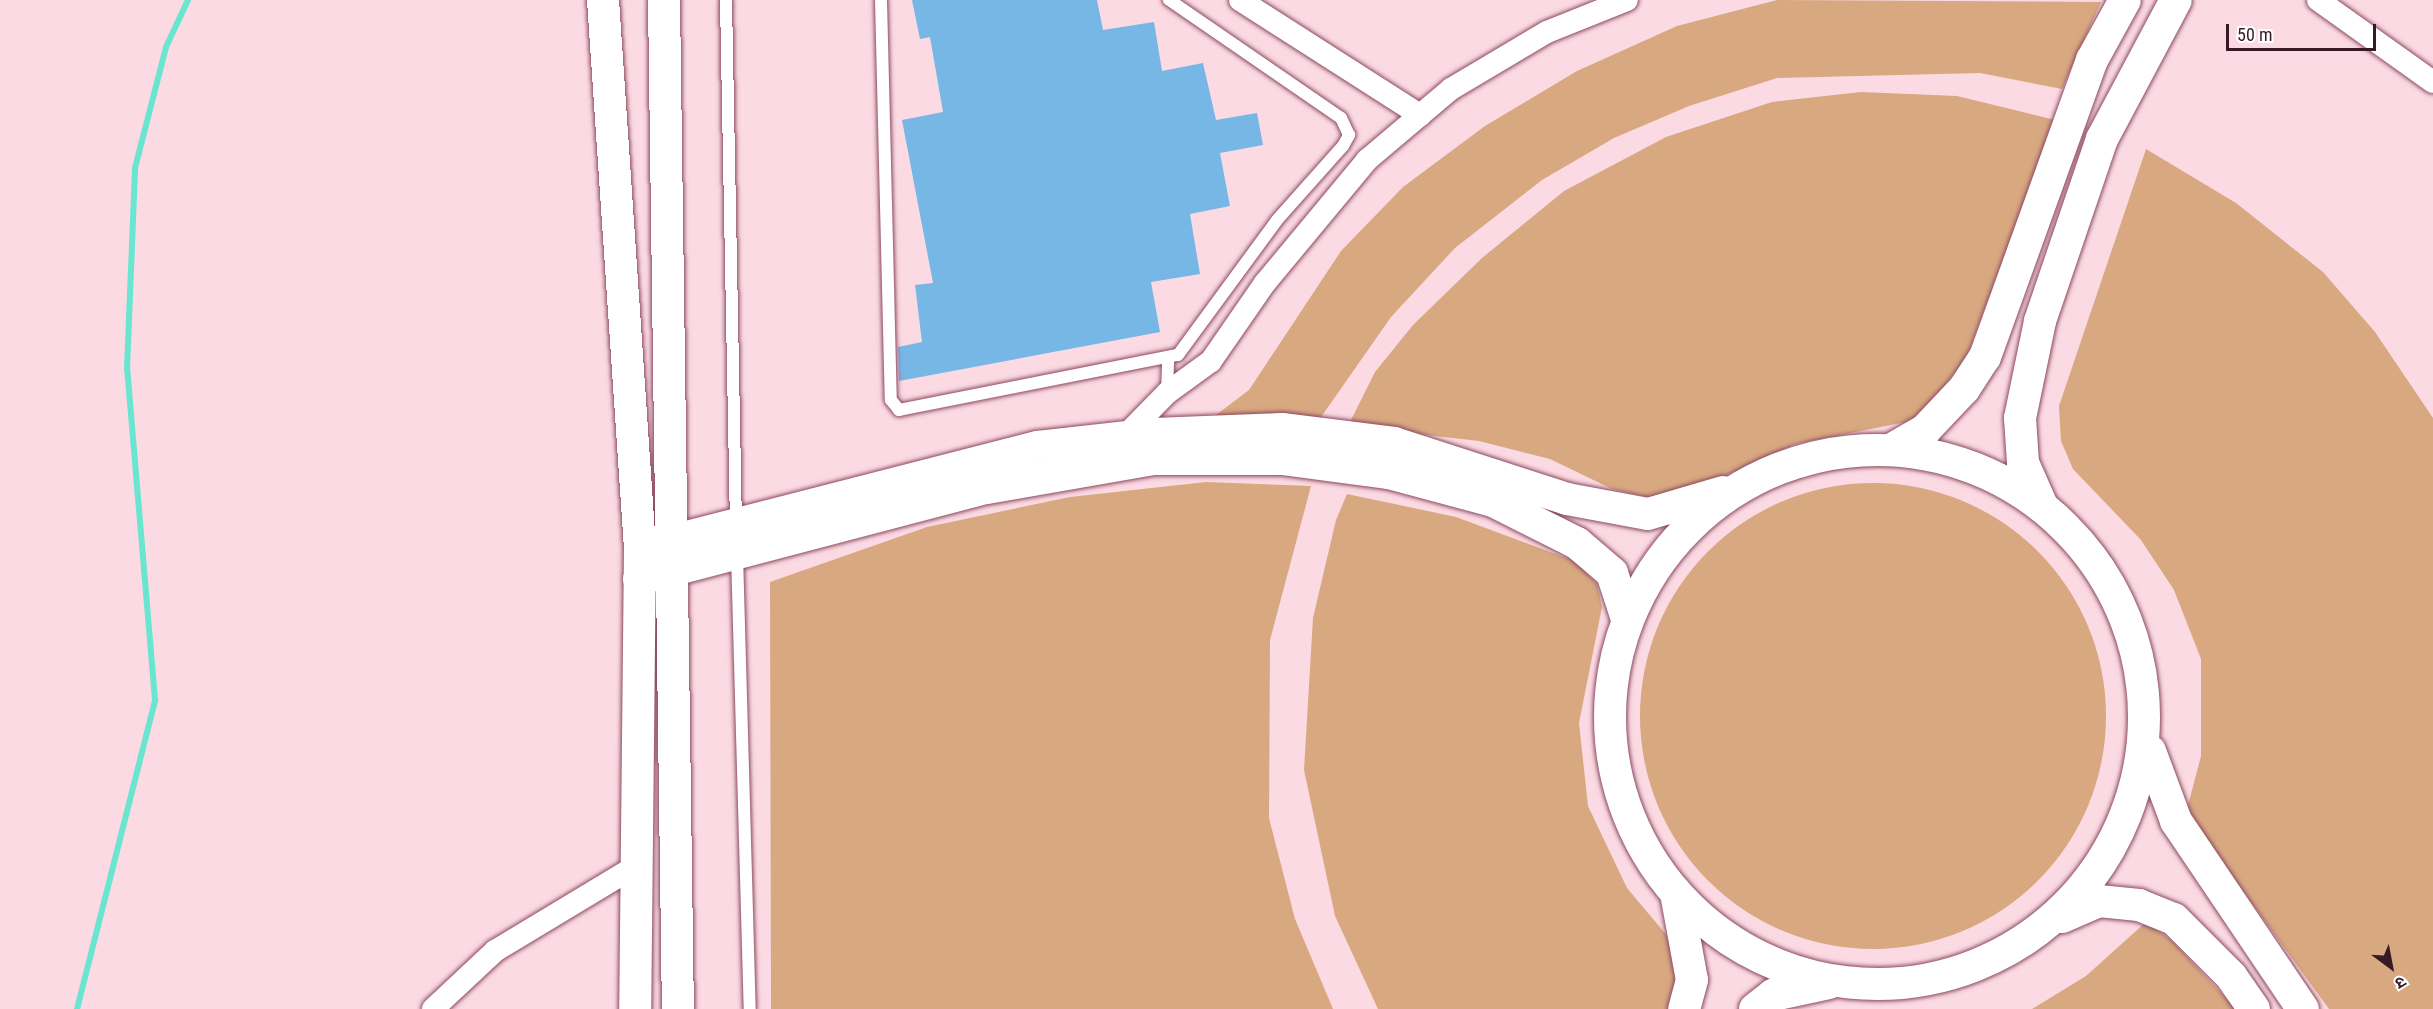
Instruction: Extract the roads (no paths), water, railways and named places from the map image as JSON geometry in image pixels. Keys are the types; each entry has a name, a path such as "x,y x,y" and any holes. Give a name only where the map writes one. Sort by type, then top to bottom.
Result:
{"street":[{"path":"603,0 639,564 635,1009"},
{"path":"664,0 678,1009"},
{"path":"1240,0 1420,115"},
{"path":"1123,438 1167,393 1211,360 1265,283 1367,160 1452,89 1547,32 1627,0"},
{"path":"1892,449 1926,429 1965,389 1985,357 2092,60 2125,0"},
{"path":"2042,506 2023,463 2020,418 2040,321 2102,139 2176,0"},
{"path":"2318,0 2433,82"},
{"path":"639,564 736,539 1038,447 1123,438 1282,429 1394,443 1566,499 1648,514 1706,499 1749,481 1841,451 1892,449 1984,471 2042,506 2102,571 2136,646 2150,751 2176,821 2303,1009"},
{"path":"736,539 987,488 1131,463 1282,459 1389,473 1493,501 1577,543 1612,573 1626,616"},
{"path":"1749,481 1673,541 1626,616 1607,691 1614,788 1676,893 1711,930 1748,953 1830,983"},
{"path":"1755,1009 1773,995 1830,983 1922,982 2001,955 2048,923 2084,887 2128,811 2150,751"},
{"path":"433,1009 495,951 636,866"},
{"path":"1676,893 1692,980 1684,1009"},
{"path":"2048,923 2099,901 2139,905 2174,919 2230,976 2254,1009"}],"lane":[{"path":"726,0 736,539 750,1009"},
{"path":"881,0 891,400 899,410 1168,357 1184,348 1270,229 1349,135 1341,118 1169,0"},
{"path":"1167,393 1168,357"}],"waterway":[{"path":"77,1009 155,700 127,369 135,168 166,47 188,0"}]}
